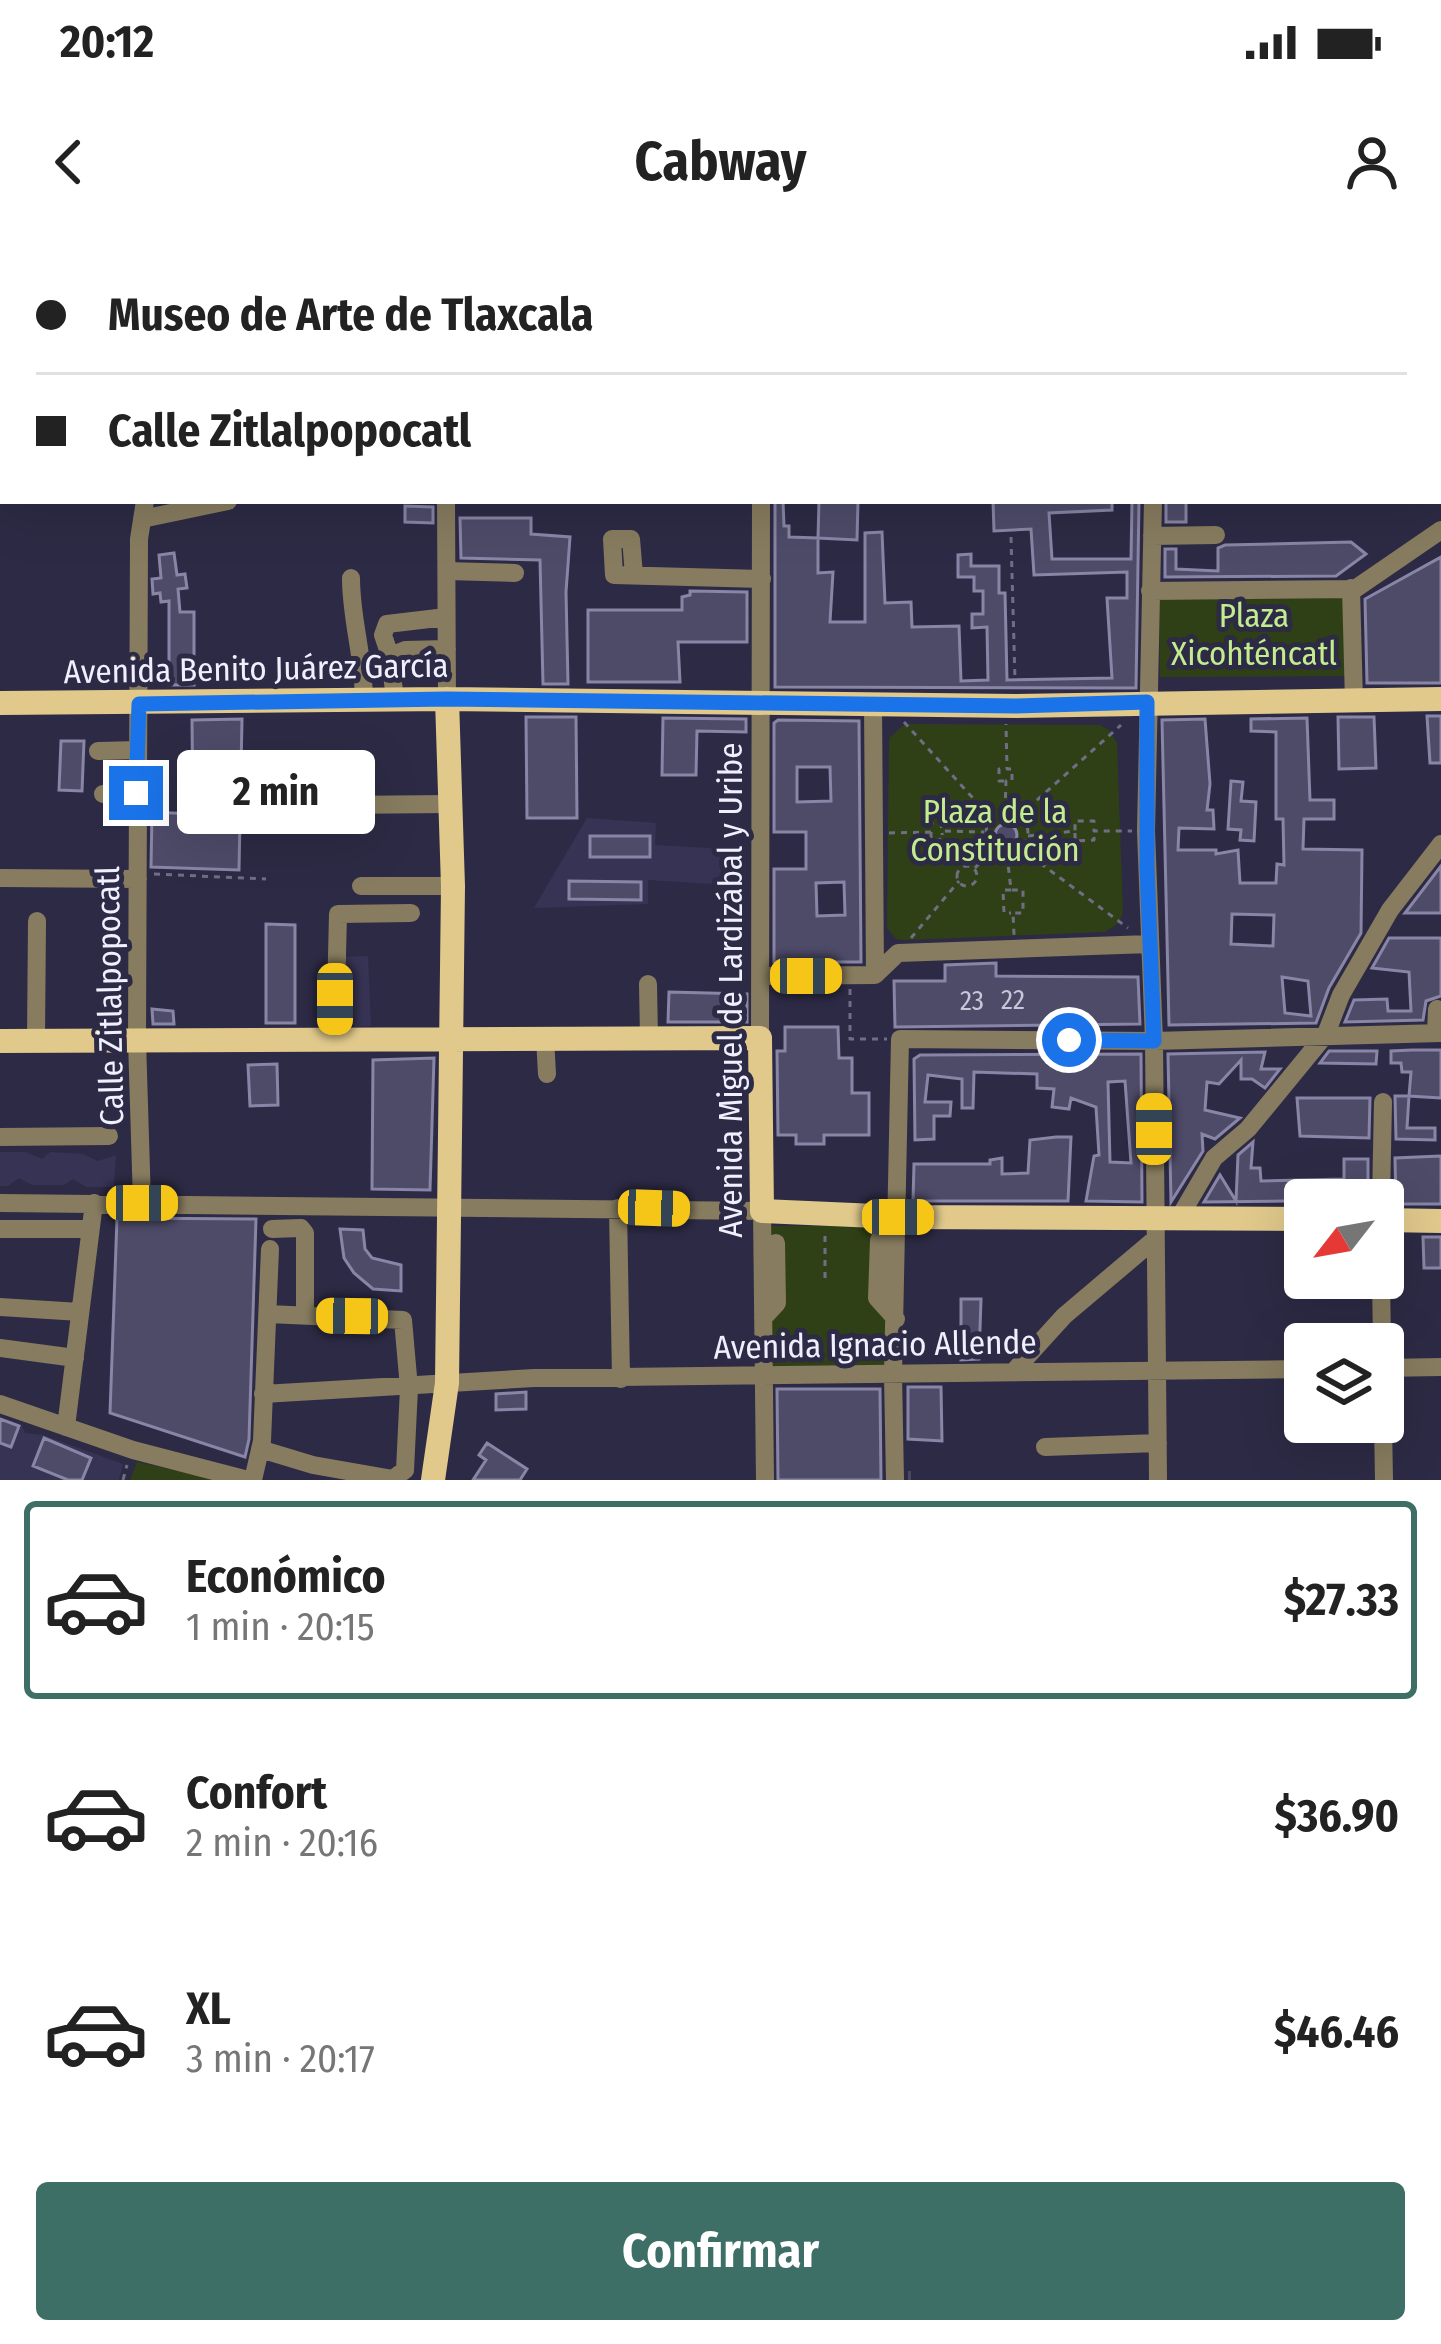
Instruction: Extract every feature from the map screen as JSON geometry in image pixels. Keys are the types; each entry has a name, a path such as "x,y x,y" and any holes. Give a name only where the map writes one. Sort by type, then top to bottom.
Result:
{"main road":[{"name":"Avenida Benito Juárez García","path":"0,703 447,699 880,703"},
{"path":"433,1480 447,1382 453,886 447,699"},
{"path":"880,703 1006,706 1441,699"},
{"path":"0,1041 450,1037 532,1045 760,1038"},
{"name":"Avenida Miguel de Lardizábal y Uribe","path":"760,1038 762,1211"},
{"path":"762,1211 1163,1225 1284,1220"},
{"path":"1404,1220 1441,1221"}],"street":[{"path":"143,510 200,504"},
{"path":"446,504 447,699"},
{"name":"Avenida Miguel de Lardizábal y Uribe","path":"760,1038 761,504"},
{"path":"1153,504 1146,831 1163,1225 1158,1480"},
{"name":"Calle Zitlalpopocatl","path":"142,1203 136,793 143,510"},
{"path":"1150,591 1351,589 1441,530"},
{"path":"1152,536 1216,535"},
{"path":"447,571 515,573"},
{"path":"634,575 762,579"},
{"path":"351,578 351,611 362,644 364,701"},
{"path":"1351,589 1354,702"},
{"path":"395,700 383,635 386,624 446,617"},
{"path":"390,656 405,650 447,649"},
{"path":"875,975 880,703"},
{"path":"98,751 138,750"},
{"path":"103,794 136,793"},
{"path":"336,805 449,804"},
{"path":"1015,1370 1064,1316 1163,1225 1214,1158 1248,1129 1326,1034 1341,995 1390,910 1441,844"},
{"path":"0,878 138,876"},
{"path":"361,886 453,886"},
{"path":"335,1038 338,914 411,913"},
{"path":"36,1040 37,921"},
{"path":"761,976 875,975 898,953 1149,944"},
{"path":"648,984 649,1038"},
{"path":"908,1480 895,1480 893,1376 900,1039 1154,1041 1438,1034 1437,1009"},
{"path":"532,1045 548,1074"},
{"path":"1381,1179 1383,1102"},
{"path":"0,1137 109,1136"},
{"path":"0,1203 762,1211"},
{"path":"66,1427 94,1203"},
{"path":"0,1404 133,1450 251,1480 260,1449 274,1203"},
{"path":"618,1208 621,1379"},
{"name":"Avenida Miguel de Lardizábal y Uribe","path":"762,1211 765,1480"},
{"path":"0,1229 90,1229"},
{"path":"271,1239 304,1229 305,1315"},
{"path":"879,1240 877,1298 896,1319"},
{"path":"763,1318 777,1303 776,1243"},
{"path":"0,1307 80,1312"},
{"path":"260,1449 313,1465 393,1479 405,1470 409,1388 405,1324 399,1316 268,1314"},
{"path":"0,1348 75,1358"},
{"path":"1404,1368 1441,1367"},
{"name":"Avenida Ignacio Allende","path":"263,1394 447,1382 1284,1369"},
{"path":"1046,1447 1158,1443"},
{"path":"1383,1443 1384,1480"}],"path":[{"path":"1011,537 1015,680"},
{"path":"1019,816 1147,702"},
{"path":"880,703 992,818"},
{"path":"1006,706 1006,770 1012,769 1012,781 1006,781 1006,812"},
{"path":"1006,812 1019,816 1028,836 1021,849 1007,855 993,850 986,832 992,818 1006,812"},
{"path":"1076,821 1094,821 1094,840 1075,841 1075,831 1076,821"},
{"path":"874,834 931,832 931,824 941,824 942,832 986,832"},
{"path":"1028,836 1075,831"},
{"path":"1094,831 1146,831"},
{"path":"1021,849 1149,944"},
{"path":"898,953 959,881 959,869 974,869 993,850"},
{"path":"1007,855 1011,890"},
{"path":"959,881 974,883 974,869"},
{"path":"138,876 266,879"},
{"path":"1004,890 1023,890 1023,913 1013,913 1004,914 1004,890"},
{"path":"1013,913 1015,948"},
{"path":"850,975 850,1039 900,1039"},
{"path":"825,1214 825,1278"}],"shaded area":[{"path":"587,818 656,823 655,845 745,850 746,886 648,880 648,904 534,908"},
{"path":"368,956 371,1026 354,1027 353,1014 338,1014 336,957"},
{"path":"0,1152 26,1152 42,1159 50,1152 83,1154 98,1161 116,1155 114,1187 86,1187 73,1179 64,1185 32,1185 19,1178 0,1186"},
{"path":"0,1418 22,1426 25,1433 123,1464 119,1480 0,1480"}],"green space":[{"name":"Plaza Xicohténcatl","path":"1159,592 1345,593 1348,676 1160,677"},
{"name":"Plaza de la Constitución","path":"905,724 1100,725 1109,730 1117,743 1123,912 1119,923 1105,932 896,939 887,928 889,738"},
{"path":"770,1226 889,1226 889,1368 771,1368"},
{"path":"137,1462 220,1480 130,1480"}],"building":[{"path":"775,504 783,504 789,537 818,538 818,573 833,572 830,622 865,622 865,533 882,532 885,603 911,602 912,627 959,626 961,681 988,680 987,627 972,628 972,614 983,614 983,591 974,591 974,577 958,577 958,555 971,554 971,566 999,566 999,593 1005,593 1007,680 1112,678 1107,598 1127,598 1127,572 1034,575 1031,529 994,531 993,504 1112,504 1112,510 1049,513 1052,559 1131,559 1132,504 1139,504 1136,688 775,687"},
{"path":"819,504 858,504 857,540 818,538"},
{"path":"1166,504 1186,504 1186,522 1166,522"},
{"path":"405,506 433,507 433,523 405,522"},
{"path":"460,518 531,518 531,534 570,537 568,684 543,684 540,560 461,558"},
{"path":"1351,542 1366,554 1336,576 1165,577 1165,549 1176,549 1176,569 1218,571 1218,548 1225,545"},
{"path":"174,553 177,575 185,574 187,588 178,589 180,612 194,612 194,685 169,685 169,601 161,602 160,593 153,594 152,579 161,578 159,555"},
{"path":"1441,557 1441,683 1367,683 1365,599"},
{"path":"690,591 747,592 747,642 678,642 680,682 588,682 588,610 682,610 682,597"},
{"path":"1427,716 1441,716 1441,763 1430,763"},
{"path":"526,717 576,717 577,818 527,818"},
{"path":"1338,717 1374,717 1376,768 1339,769"},
{"path":"663,718 746,719 746,732 697,731 696,775 662,775"},
{"path":"1307,718 1310,800 1334,800 1334,819 1304,819 1303,849 1362,850 1361,933 1329,988 1316,1023 1169,1025 1162,720 1205,719 1207,810 1213,810 1214,829 1179,828 1178,850 1216,850 1216,854 1238,850 1240,883 1276,883 1277,864 1284,865 1283,819 1276,819 1276,732 1251,731 1251,719","holes":["1232,914 1274,915 1273,946 1231,944","1282,977 1308,981 1311,1016 1285,1013"]},
{"path":"242,719 239,870 151,867 152,812 193,814 192,720"},
{"path":"859,721 861,962 774,962 774,869 806,869 806,832 774,832 774,723","holes":["797,767 830,767 831,801 797,802","844,882 845,915 817,916 816,883"]},
{"path":"61,741 84,741 82,791 59,790"},
{"path":"1231,781 1243,782 1241,801 1256,802 1254,841 1240,840 1241,830 1228,829"},
{"path":"1006,824 1017,835 1006,846 995,835"},
{"path":"590,836 650,836 650,857 590,857"},
{"path":"1441,866 1441,913 1405,913"},
{"path":"569,881 641,882 641,900 569,899"},
{"path":"266,924 295,925 295,1023 266,1023"},
{"path":"1389,938 1441,938 1441,996 1426,1001 1423,1020 1345,1022 1354,1000 1387,999 1388,1011 1411,1011 1409,972 1372,968"},
{"path":"996,963 996,976 1138,977 1140,1024 895,1027 894,981 945,981 945,965"},
{"path":"669,992 747,994 747,1022 668,1022"},
{"path":"152,1009 173,1011 174,1024 153,1024"},
{"path":"785,1027 838,1027 839,1058 852,1058 852,1093 869,1093 869,1135 824,1135 824,1144 796,1144 796,1135 778,1135 777,1051 785,1051"},
{"path":"1441,1050 1441,1098 1409,1096 1411,1072 1402,1072 1401,1063 1391,1063 1391,1051"},
{"path":"1329,1051 1377,1051 1376,1064 1320,1063"},
{"path":"1265,1052 1261,1069 1280,1069 1265,1088 1252,1079 1241,1079 1241,1060 1219,1084 1207,1082 1205,1110 1240,1118 1215,1139 1202,1134 1203,1151 1171,1202 1168,1054"},
{"path":"1141,1054 1142,1202 1086,1201 1094,1156 1099,1155 1096,1107 1071,1098 1069,1109 1052,1107 1054,1089 1037,1088 1037,1074 974,1072 973,1108 962,1108 962,1079 928,1075 925,1102 951,1102 950,1116 934,1116 934,1139 915,1140 914,1059 920,1055","holes":["1125,1081 1131,1163 1110,1162 1108,1082"]},
{"path":"434,1058 430,1190 372,1189 373,1060"},
{"path":"277,1064 278,1105 250,1106 248,1065"},
{"path":"1395,1096 1409,1096 1407,1128 1435,1128 1435,1140 1396,1139"},
{"path":"1297,1098 1370,1098 1369,1138 1300,1136"},
{"path":"1071,1137 1068,1201 913,1201 914,1164 990,1164 1002,1158 1002,1174 1028,1173 1030,1140"},
{"path":"1253,1142 1251,1168 1260,1168 1261,1181 1284,1180 1284,1201 1204,1202 1220,1175 1236,1201 1238,1155"},
{"path":"1441,1156 1441,1204 1404,1204 1404,1179 1395,1179 1395,1158"},
{"path":"1344,1159 1368,1159 1368,1179 1344,1179"},
{"path":"117,1218 256,1219 245,1457 110,1413"},
{"path":"340,1229 363,1230 365,1249 372,1258 401,1265 401,1291 373,1289 354,1273 344,1258"},
{"path":"1423,1237 1441,1237 1441,1268 1424,1268"},
{"path":"961,1299 981,1299 979,1359 961,1360"},
{"path":"908,1387 941,1387 942,1441 908,1439"},
{"path":"777,1389 880,1389 881,1480 778,1480"},
{"path":"526,1392 526,1409 496,1410 496,1394"},
{"path":"0,1419 19,1426 11,1447 0,1443"},
{"path":"44,1438 91,1458 82,1480 68,1480 33,1466"},
{"path":"487,1443 527,1469 520,1480 473,1480 486,1460 479,1455"}],"route":[{"path":"136,793 139,704 447,699 764,705 1147,702 1154,1041 1069,1040"}]}
